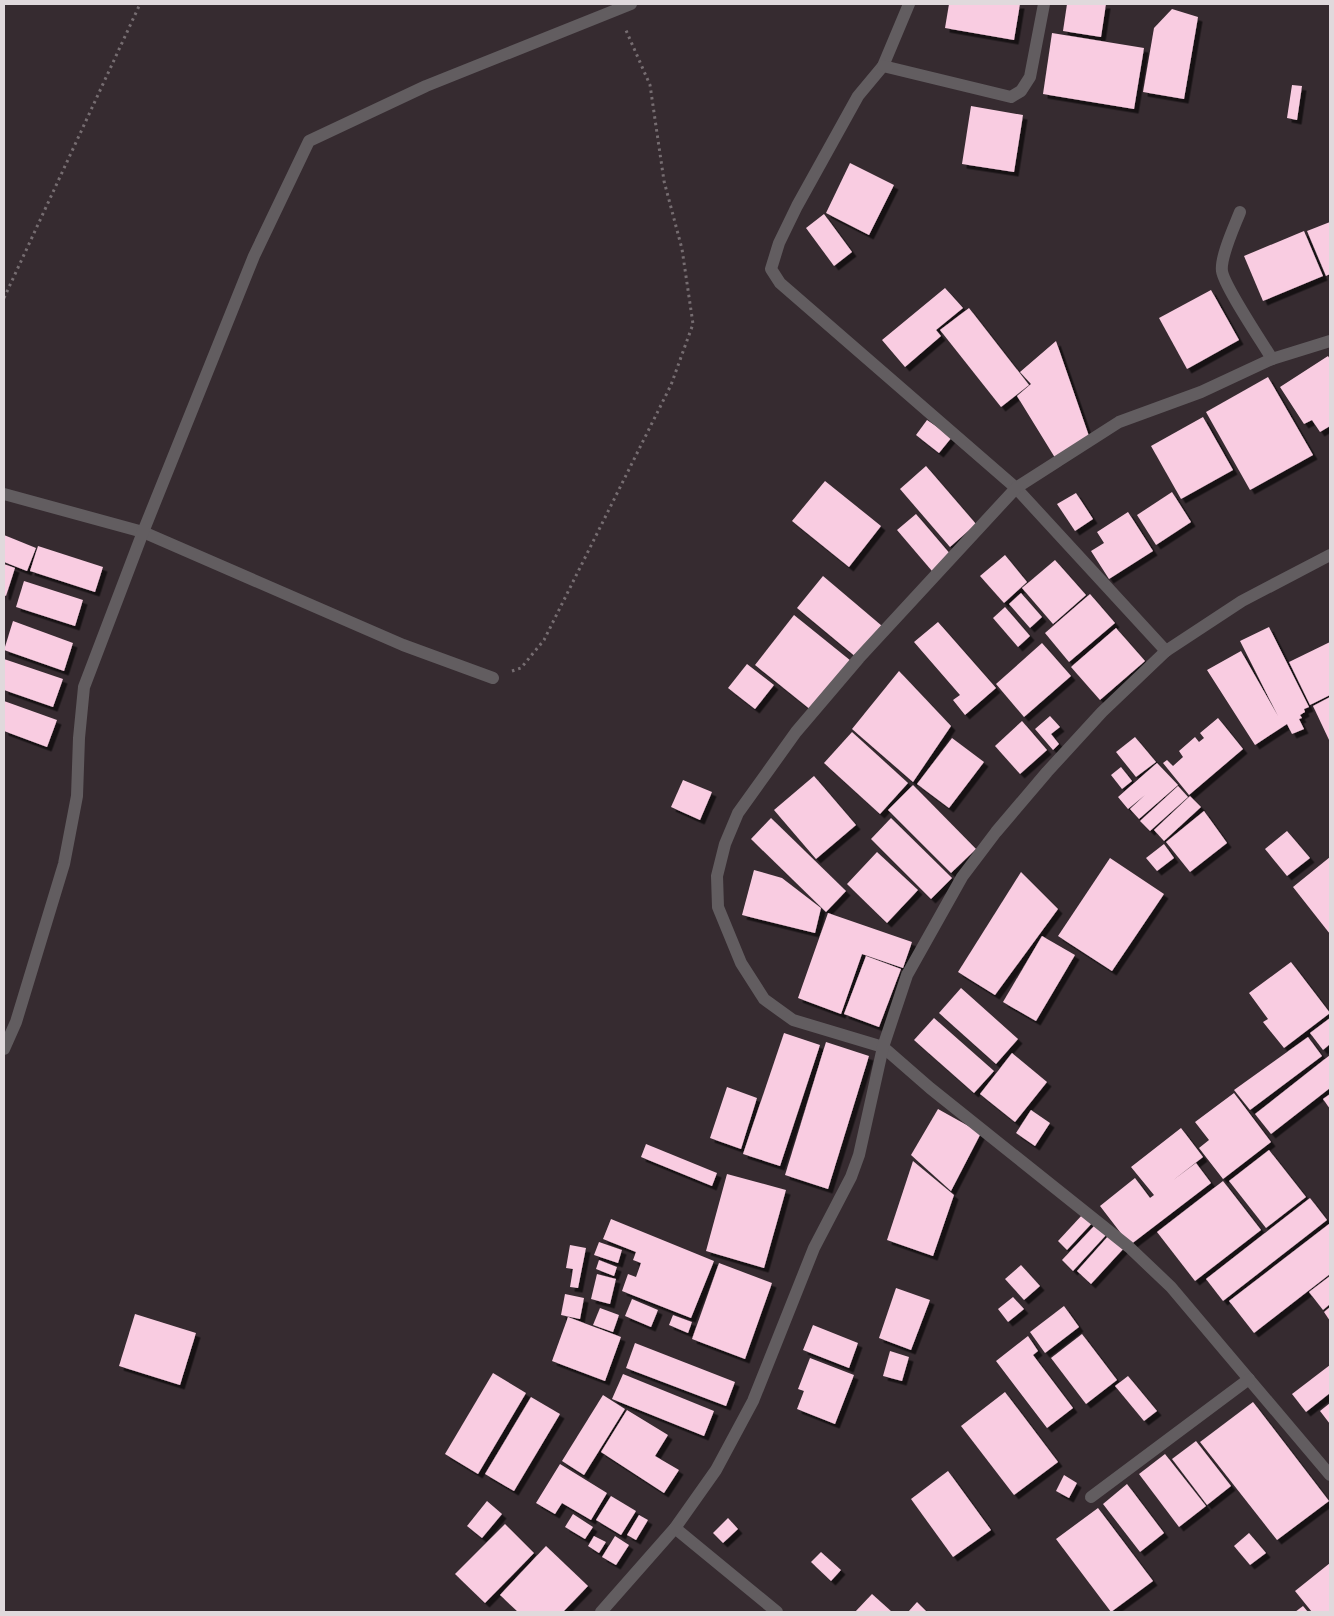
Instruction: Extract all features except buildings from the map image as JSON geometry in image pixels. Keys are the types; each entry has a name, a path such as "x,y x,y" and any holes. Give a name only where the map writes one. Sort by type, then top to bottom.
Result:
{"street":[{"path":"4,1049 16,1022 64,864 77,796 78,738 84,687 143,532 254,256 309,140 426,86 612,7 631,4"},
{"path":"909,4 883,66 858,96 802,197 779,243 771,269 780,283 1016,488 1166,651"},
{"path":"883,66 1011,97 1021,91 1030,77 1044,4"},
{"path":"1240,212 1228,241 1222,271 1236,301 1272,359"},
{"path":"1330,341 1272,359 1201,392 1119,422 1016,488 859,658 803,725 738,813 724,844 718,876 718,907 741,963 764,999 794,1020 883,1047 930,1088 1129,1247 1171,1287 1330,1476"},
{"path":"4,494 143,532 403,645 493,678"},
{"path":"601,1612 675,1528 716,1470 753,1401 814,1248 851,1177 859,1155 883,1047 907,975 962,877 996,832 1047,772 1102,712 1166,651 1242,601 1330,555"},
{"path":"1091,1497 1249,1379"},
{"path":"675,1528 778,1612"}],"path":[{"path":"4,298 140,4"},
{"path":"493,678 522,668 544,640 671,385 693,324 682,249 664,182 650,85 612,7"}]}
